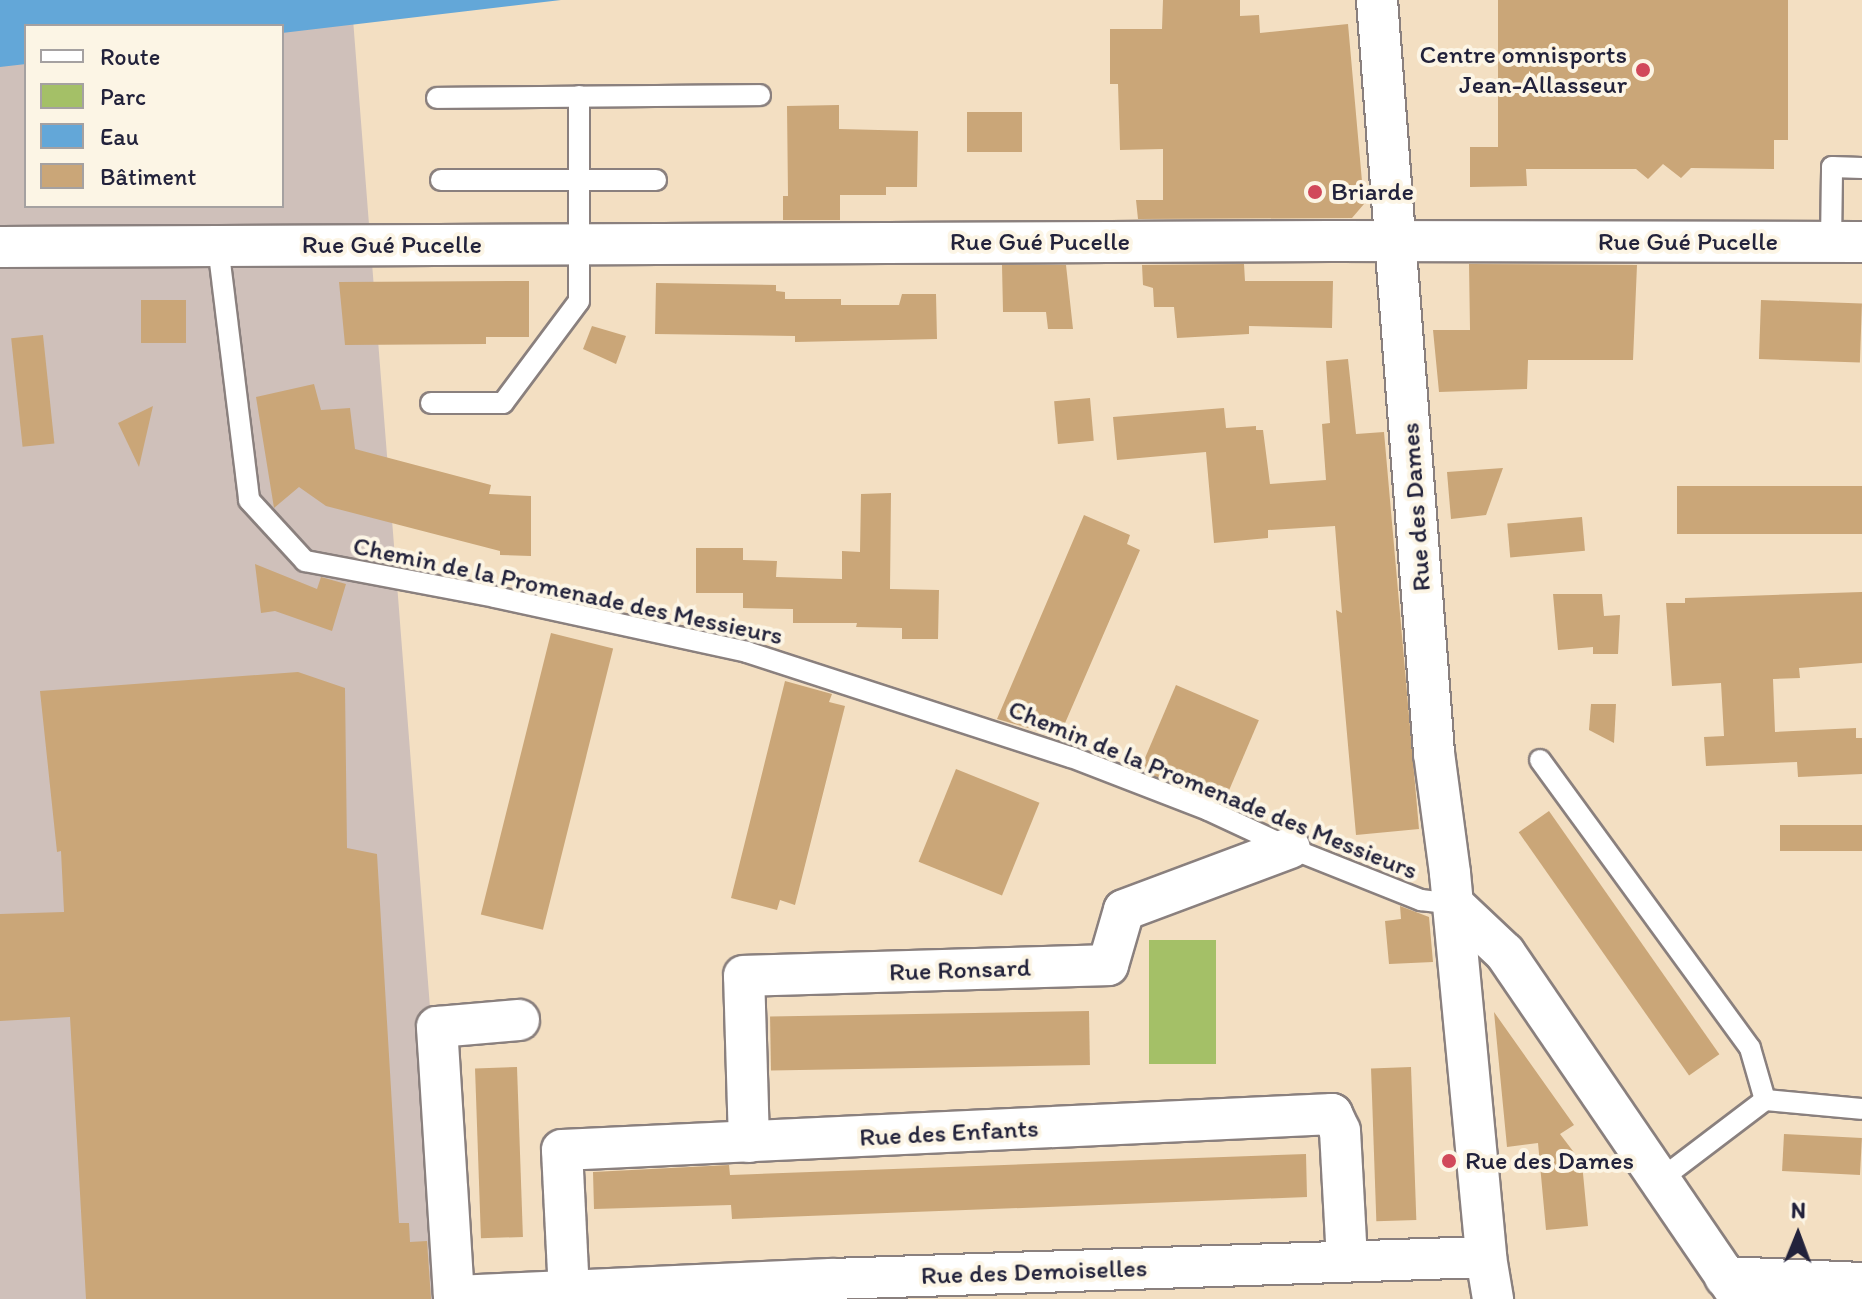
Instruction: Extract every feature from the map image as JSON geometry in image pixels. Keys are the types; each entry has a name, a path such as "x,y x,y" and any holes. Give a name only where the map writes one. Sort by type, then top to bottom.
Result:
{"street":[{"name":"Rue des Dames","path":"1377,0 1434,753 1453,904 1486,1257 1493,1299"},
{"name":"Rue Gué Pucelle","path":"0,247 1846,243"},
{"name":"Rue Ronsard","path":"749,1142 744,976 1108,965 1124,910 1290,848"},
{"path":"1453,904 1505,953 1733,1288 1862,1283"},
{"path":"1462,997 1502,995 1549,1015"},
{"name":"Rue des Demoiselles","path":"519,1020 437,1027 454,1296 1232,1282 1347,1260 1486,1257"},
{"name":"Rue des Enfants","path":"569,1293 562,1150 1332,1114 1340,1131 1347,1260"}],"lane":[{"path":"437,98 760,95"},
{"path":"431,403 503,403 579,301 579,96"},
{"path":"1846,243 1832,167 1862,168"},
{"path":"441,180 656,180"},
{"name":"Chemin de la Promenade des Messieurs","path":"218,246 249,500 305,561 495,597 747,652 1071,757 1208,810 1290,848 1421,900 1453,904"},
{"path":"1540,760 1750,1048 1765,1100"},
{"path":"1661,1179 1765,1100 1862,1109"}],"shaded area":[{"path":"353,19 452,1290 808,1299 0,1299 0,36 24,35 24,208 284,208 284,26"}],"green space":[{"path":"1149,940 1216,940 1216,1064 1149,1064"}],"water":[{"path":"0,0 561,0 284,33 284,24 24,24 24,64 0,67"}],"building":[{"path":"1163,0 1240,0 1240,16 1259,15 1260,33 1348,24 1364,204 1352,218 1138,219 1136,200 1163,200 1163,149 1120,150 1118,84 1110,84 1110,29 1162,29"},
{"name":"Centre omnisports Jean-Allasseur","path":"1498,0 1788,0 1788,140 1774,140 1774,169 1691,168 1681,178 1663,164 1648,179 1636,169 1526,169 1527,186 1470,187 1470,147 1498,147"},
{"path":"839,105 839,129 918,131 917,187 886,187 886,195 840,195 840,220 783,220 783,196 788,196 787,106"},
{"path":"967,112 1022,112 1022,152 967,152"},
{"path":"1244,264 1245,281 1333,281 1332,328 1249,326 1249,334 1177,338 1174,307 1154,307 1153,288 1143,285 1142,265"},
{"path":"1469,264 1637,265 1633,360 1528,360 1527,389 1439,392 1433,330 1470,330"},
{"path":"1002,265 1066,265 1073,329 1048,329 1046,312 1003,312"},
{"path":"529,281 529,337 486,337 486,344 345,345 339,282"},
{"path":"656,283 776,285 776,291 785,292 785,299 841,299 841,305 899,305 902,294 936,294 937,339 795,342 795,336 655,334"},
{"path":"141,300 186,300 186,343 141,343"},
{"path":"1761,300 1862,304 1860,362 1759,359"},
{"path":"592,326 626,336 616,364 583,349"},
{"path":"43,335 54,443 23,447 11,338"},
{"path":"1348,359 1356,434 1384,432 1419,829 1356,835 1336,610 1342,613 1335,526 1268,530 1268,538 1214,543 1206,452 1117,460 1113,417 1224,408 1226,428 1256,426 1256,430 1263,430 1270,484 1326,480 1322,424 1330,423 1326,361"},
{"path":"314,384 321,410 350,408 355,449 491,485 489,494 531,496 531,556 500,555 500,551 326,506 299,487 274,508 256,397"},
{"path":"1090,398 1094,441 1058,444 1054,401"},
{"path":"153,406 139,467 118,423"},
{"path":"1503,468 1486,515 1451,519 1447,472"},
{"path":"1677,486 1862,486 1862,534 1677,534"},
{"path":"891,493 890,589 939,590 938,639 902,639 902,628 856,627 857,623 793,623 793,609 743,608 743,593 696,593 696,548 743,548 743,560 777,561 776,577 842,579 842,551 860,552 861,494"},
{"path":"1084,515 1130,535 1127,544 1140,550 1059,737 997,719"},
{"path":"1582,517 1585,551 1510,557 1507,524"},
{"path":"255,564 317,589 321,577 346,584 332,631 275,611 261,613"},
{"path":"1862,592 1862,663 1799,668 1800,678 1773,679 1775,732 1856,728 1856,738 1862,738 1862,774 1798,777 1797,762 1706,766 1704,737 1724,736 1721,683 1672,686 1666,603 1685,603 1685,598"},
{"path":"1553,594 1602,594 1604,616 1620,615 1618,654 1593,654 1593,647 1558,650"},
{"path":"551,633 613,648 543,930 481,914"},
{"path":"298,672 345,688 347,848 377,854 399,1223 409,1223 410,1242 427,1241 431,1299 86,1299 70,1017 0,1021 0,914 64,912 61,851 57,852 40,691"},
{"path":"785,681 832,694 829,702 845,706 795,905 780,900 777,910 731,898"},
{"path":"1176,685 1259,720 1223,805 1140,770"},
{"path":"1591,704 1616,704 1614,743 1589,730"},
{"path":"956,769 1039,803 1002,895 919,862"},
{"path":"1549,811 1719,1054 1689,1076 1519,832"},
{"path":"1780,825 1862,825 1862,851 1780,851"},
{"path":"1400,906 1429,917 1433,962 1389,964 1385,921 1401,919"},
{"path":"1089,1011 1090,1065 771,1071 770,1017"},
{"path":"1494,1012 1574,1125 1560,1134 1582,1163 1588,1226 1546,1230 1538,1143 1507,1147"},
{"path":"517,1067 523,1237 481,1238 475,1068"},
{"path":"1411,1067 1416,1220 1376,1221 1371,1068"},
{"path":"1784,1134 1862,1138 1860,1175 1782,1171"},
{"path":"1306,1154 1307,1197 732,1219 731,1205 594,1209 593,1172 729,1165 730,1175"}],"place":[{"name":"Centre omnisports Jean-Allasseur","path":"1643,70"},
{"name":"Briarde","path":"1315,192"},
{"name":"Rue des Dames","path":"1449,1161"}]}
